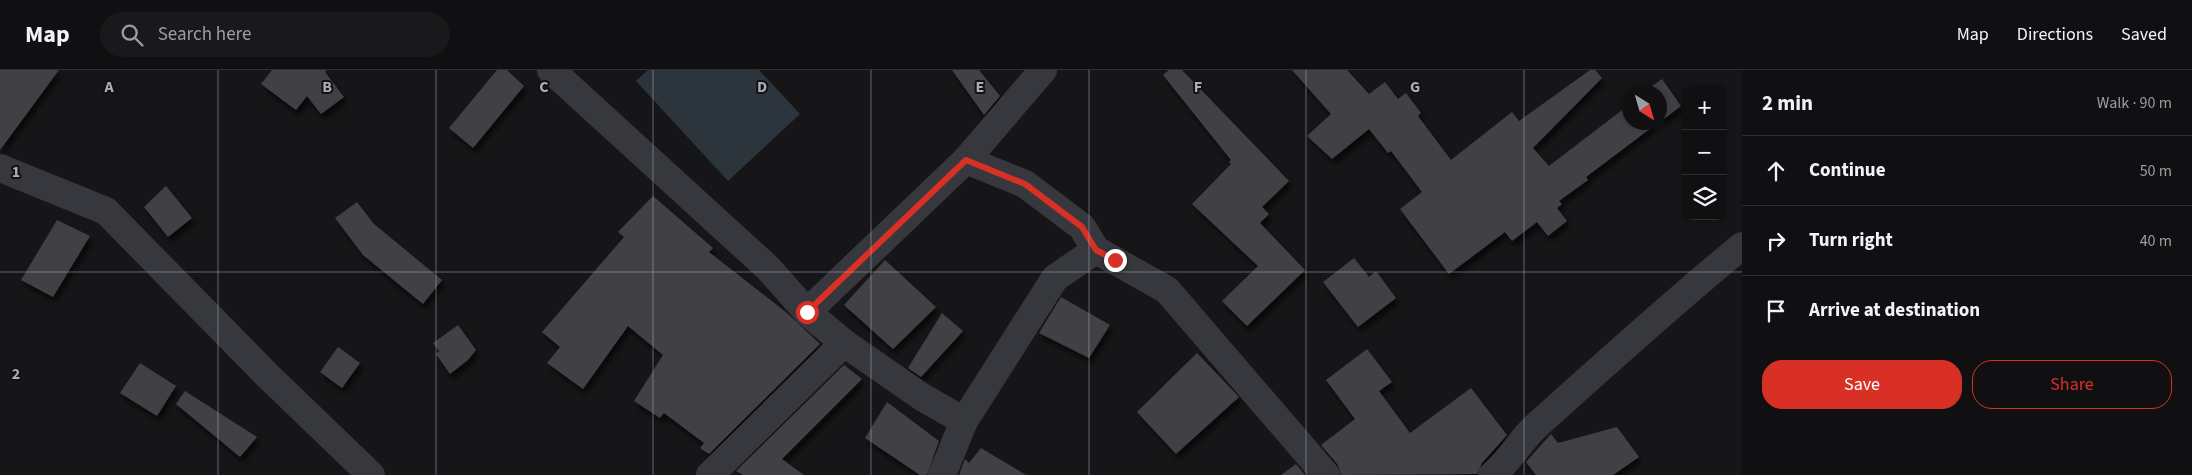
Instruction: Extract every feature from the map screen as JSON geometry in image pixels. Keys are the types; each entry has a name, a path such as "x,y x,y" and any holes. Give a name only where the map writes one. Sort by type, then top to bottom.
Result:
{"street":[{"path":"551,70 768,268 807,312 844,342 922,397 964,421"},
{"path":"807,312 966,160 1043,70"},
{"path":"966,160 1025,184 1082,227 1096,250 1167,290 1300,442 1326,475"},
{"path":"0,168 106,211 267,375 370,475"},
{"path":"1492,475 1503,466 1528,434 1684,293 1742,246"},
{"path":"942,475 964,421 1055,278 1096,250"},
{"path":"710,475 844,342"}],"shaded area":[{"path":"648,70 759,70 800,114 728,181 636,81"}],"building":[{"path":"0,70 59,70 0,150"},
{"path":"272,70 327,70 325,72 344,97 321,114 307,96 296,110 261,84"},
{"path":"497,70 507,70 524,86 473,148 449,128"},
{"path":"952,70 979,70 1000,96 984,115"},
{"path":"1169,70 1182,70 1289,181 1262,207 1269,214 1260,223 1305,270 1247,326 1222,301 1258,266 1192,204 1231,164 1229,162 1231,160 1163,75"},
{"path":"1292,70 1347,70 1369,94 1385,82 1398,99 1406,93 1421,113 1418,116 1451,160 1512,112 1519,121 1590,70 1595,70 1602,78 1533,148 1549,166 1622,110 1622,130 1648,130 1586,177 1588,180 1559,201 1562,204 1557,208 1567,221 1548,236 1537,222 1512,241 1505,232 1449,274 1400,209 1422,192 1391,151 1388,153 1369,129 1332,159 1307,136 1331,114"},
{"path":"1662,79 1666,85 1654,85"},
{"path":"1667,86 1681,106 1667,117"},
{"path":"166,186 192,218 168,237 144,207"},
{"path":"653,196 713,248 709,252 787,313 820,344 709,454 700,448 704,443 664,413 660,418 634,401 663,355 628,326 583,389 547,363 560,347 542,332 624,237 618,232"},
{"path":"357,202 374,224 442,280 423,304 363,255 335,218"},
{"path":"57,220 90,236 53,297 21,280"},
{"path":"1354,258 1369,277 1376,271 1396,298 1358,327 1323,282"},
{"path":"885,260 936,307 893,349 844,305"},
{"path":"1061,297 1110,325 1089,358 1039,333"},
{"path":"942,313 963,331 921,377 908,368"},
{"path":"458,325 476,350 468,360 450,374 436,354 439,351 433,343"},
{"path":"338,347 360,363 342,388 320,372"},
{"path":"1367,349 1392,382 1379,391 1410,433 1471,388 1507,435 1482,463 1477,474 1341,475 1338,465 1321,445 1355,419 1326,380"},
{"path":"1197,353 1239,397 1176,454 1137,412"},
{"path":"140,363 176,386 157,416 120,393"},
{"path":"844,365 862,379 782,459 804,475 743,475 736,471"},
{"path":"185,391 257,437 240,457 176,404"},
{"path":"887,402 939,441 927,475 920,475 865,438"},
{"path":"1617,427 1639,457 1613,475 1536,475 1526,462 1551,434 1558,443"},
{"path":"981,448 1026,475 959,475 965,459 969,463"},
{"path":"1296,464 1305,475 1281,475"}],"route":[{"path":"807,312 966,160 1025,184 1082,227 1096,250 1115,260"}]}
